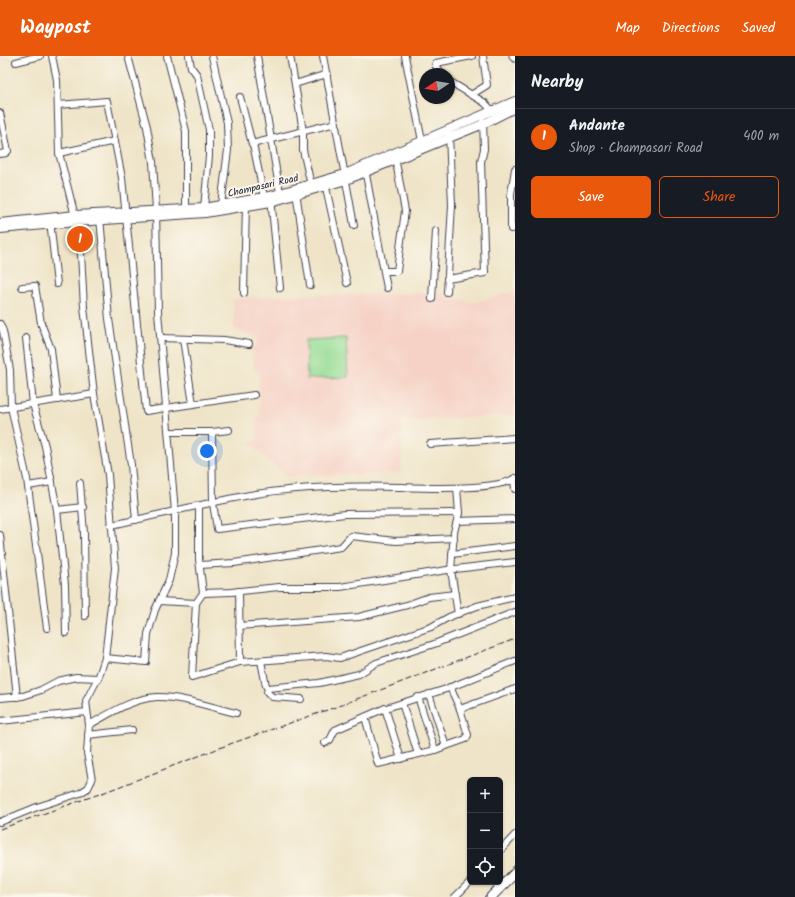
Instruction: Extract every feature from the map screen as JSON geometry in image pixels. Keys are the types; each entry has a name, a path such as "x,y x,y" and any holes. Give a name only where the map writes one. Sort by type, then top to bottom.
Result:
{"highway":[{"path":"491,897 515,872"}],"main road":[{"name":"Champasari Road","path":"483,120 493,112 515,101"},
{"name":"Champasari Road","path":"156,213 205,213 325,184 515,108"},
{"name":"Champasari Road","path":"395,156 422,141 449,134"},
{"name":"Champasari Road","path":"268,199 280,193 296,192 311,185 325,184"},
{"name":"Champasari Road","path":"0,229 76,218 156,213 221,205 246,204"},
{"name":"Champasari Road","path":"0,223 50,222"}],"street":[{"path":"16,62 40,56"},
{"path":"0,822 37,807 80,793 88,788 92,780 87,753 89,725 86,701 98,678 105,658 115,568 108,475 94,394 84,307 80,236 66,187 59,153 57,80 52,56"},
{"path":"105,658 146,662 148,634 159,602 169,580 175,552 175,512 161,338 153,162 147,127 128,56"},
{"path":"168,56 186,131 186,209"},
{"path":"189,56 191,68 197,75 209,130 209,156 204,208"},
{"path":"212,56 227,123 228,150 221,205"},
{"path":"257,56 280,193"},
{"path":"290,56 303,131 303,150 311,185"},
{"path":"323,56 354,225"},
{"path":"405,56 422,141"},
{"path":"438,68 435,65 436,62 472,56"},
{"path":"471,95 487,85 483,56"},
{"path":"295,84 327,74"},
{"path":"455,85 485,103 493,112"},
{"path":"240,97 268,199 280,288"},
{"path":"58,105 107,100 115,141 126,215 146,411 254,395"},
{"path":"0,114 8,151 0,154"},
{"path":"447,279 485,273 481,162 484,149 483,120"},
{"path":"253,144 336,123"},
{"path":"446,292 452,205 449,134"},
{"path":"59,153 115,141"},
{"path":"384,271 397,271 405,211 395,156"},
{"path":"365,169 387,288"},
{"path":"515,169 511,194 511,229 515,228"},
{"path":"325,184 347,283"},
{"path":"296,192 310,285"},
{"path":"244,293 246,204"},
{"path":"100,217 109,319 131,464 136,520"},
{"path":"50,222 56,284"},
{"path":"432,299 436,231"},
{"path":"22,288 35,286 41,323 51,349 57,400"},
{"path":"0,324 3,331 10,370 11,407 28,486 47,628"},
{"path":"26,338 33,404 45,446 56,510 65,585 66,633"},
{"path":"161,338 224,340 249,344"},
{"path":"183,339 193,404"},
{"path":"0,409 94,394"},
{"path":"169,432 212,432 229,430"},
{"path":"212,432 213,503 218,529 345,514 459,513"},
{"path":"430,444 515,438"},
{"path":"111,525 257,494 298,489 340,487 457,488 490,485 514,478 515,489"},
{"path":"28,486 52,482"},
{"path":"80,483 83,507 85,616"},
{"path":"457,488 459,513 454,538 451,570 458,614"},
{"path":"199,506 200,565 203,593 196,603 192,677 240,662 326,656 340,658 431,627 478,606 515,597"},
{"path":"56,510 83,507"},
{"path":"457,521 515,519"},
{"path":"0,535 7,590 17,697"},
{"path":"200,565 234,563 341,547 351,536 396,541 454,538"},
{"path":"452,554 515,546"},
{"path":"203,593 239,591 279,586 340,587 515,562"},
{"path":"0,590 7,590"},
{"path":"239,591 240,662"},
{"path":"239,626 359,617 407,605 429,597 455,594"},
{"path":"159,602 196,603"},
{"path":"268,688 319,683 359,674 376,663 434,644 515,612"},
{"path":"261,661 266,686 268,688 267,692 272,697 301,699"},
{"path":"325,743 330,740 335,730 385,708 450,687 515,662"},
{"path":"0,698 17,697 42,690 58,681 76,677 98,678"},
{"path":"365,717 378,764 435,750 468,737 460,709 450,687"},
{"path":"460,709 515,689"},
{"path":"429,694 446,746"},
{"path":"89,725 133,702 157,697 236,712"},
{"path":"418,697 435,750"},
{"path":"402,703 418,754"},
{"path":"385,708 400,759"},
{"path":"0,721 87,712"},
{"path":"88,735 132,730"},
{"path":"502,849 515,835"},
{"path":"455,897 467,885"}],"shaded area":[{"path":"515,291 515,415 402,421 401,473 286,476 250,443 258,439 256,420 259,417 259,372 254,370 252,346 257,346 258,339 234,329 233,299 278,296 431,293 447,294 447,298 475,302"}],"green space":[{"path":"346,338 348,377 307,379 306,340"}],"railway":[{"path":"0,829 105,792 230,744 333,708 515,639"},
{"path":"503,878 515,865"},
{"path":"484,897 496,885"}],"place":[{"name":"Andante","path":"80,239"}]}
